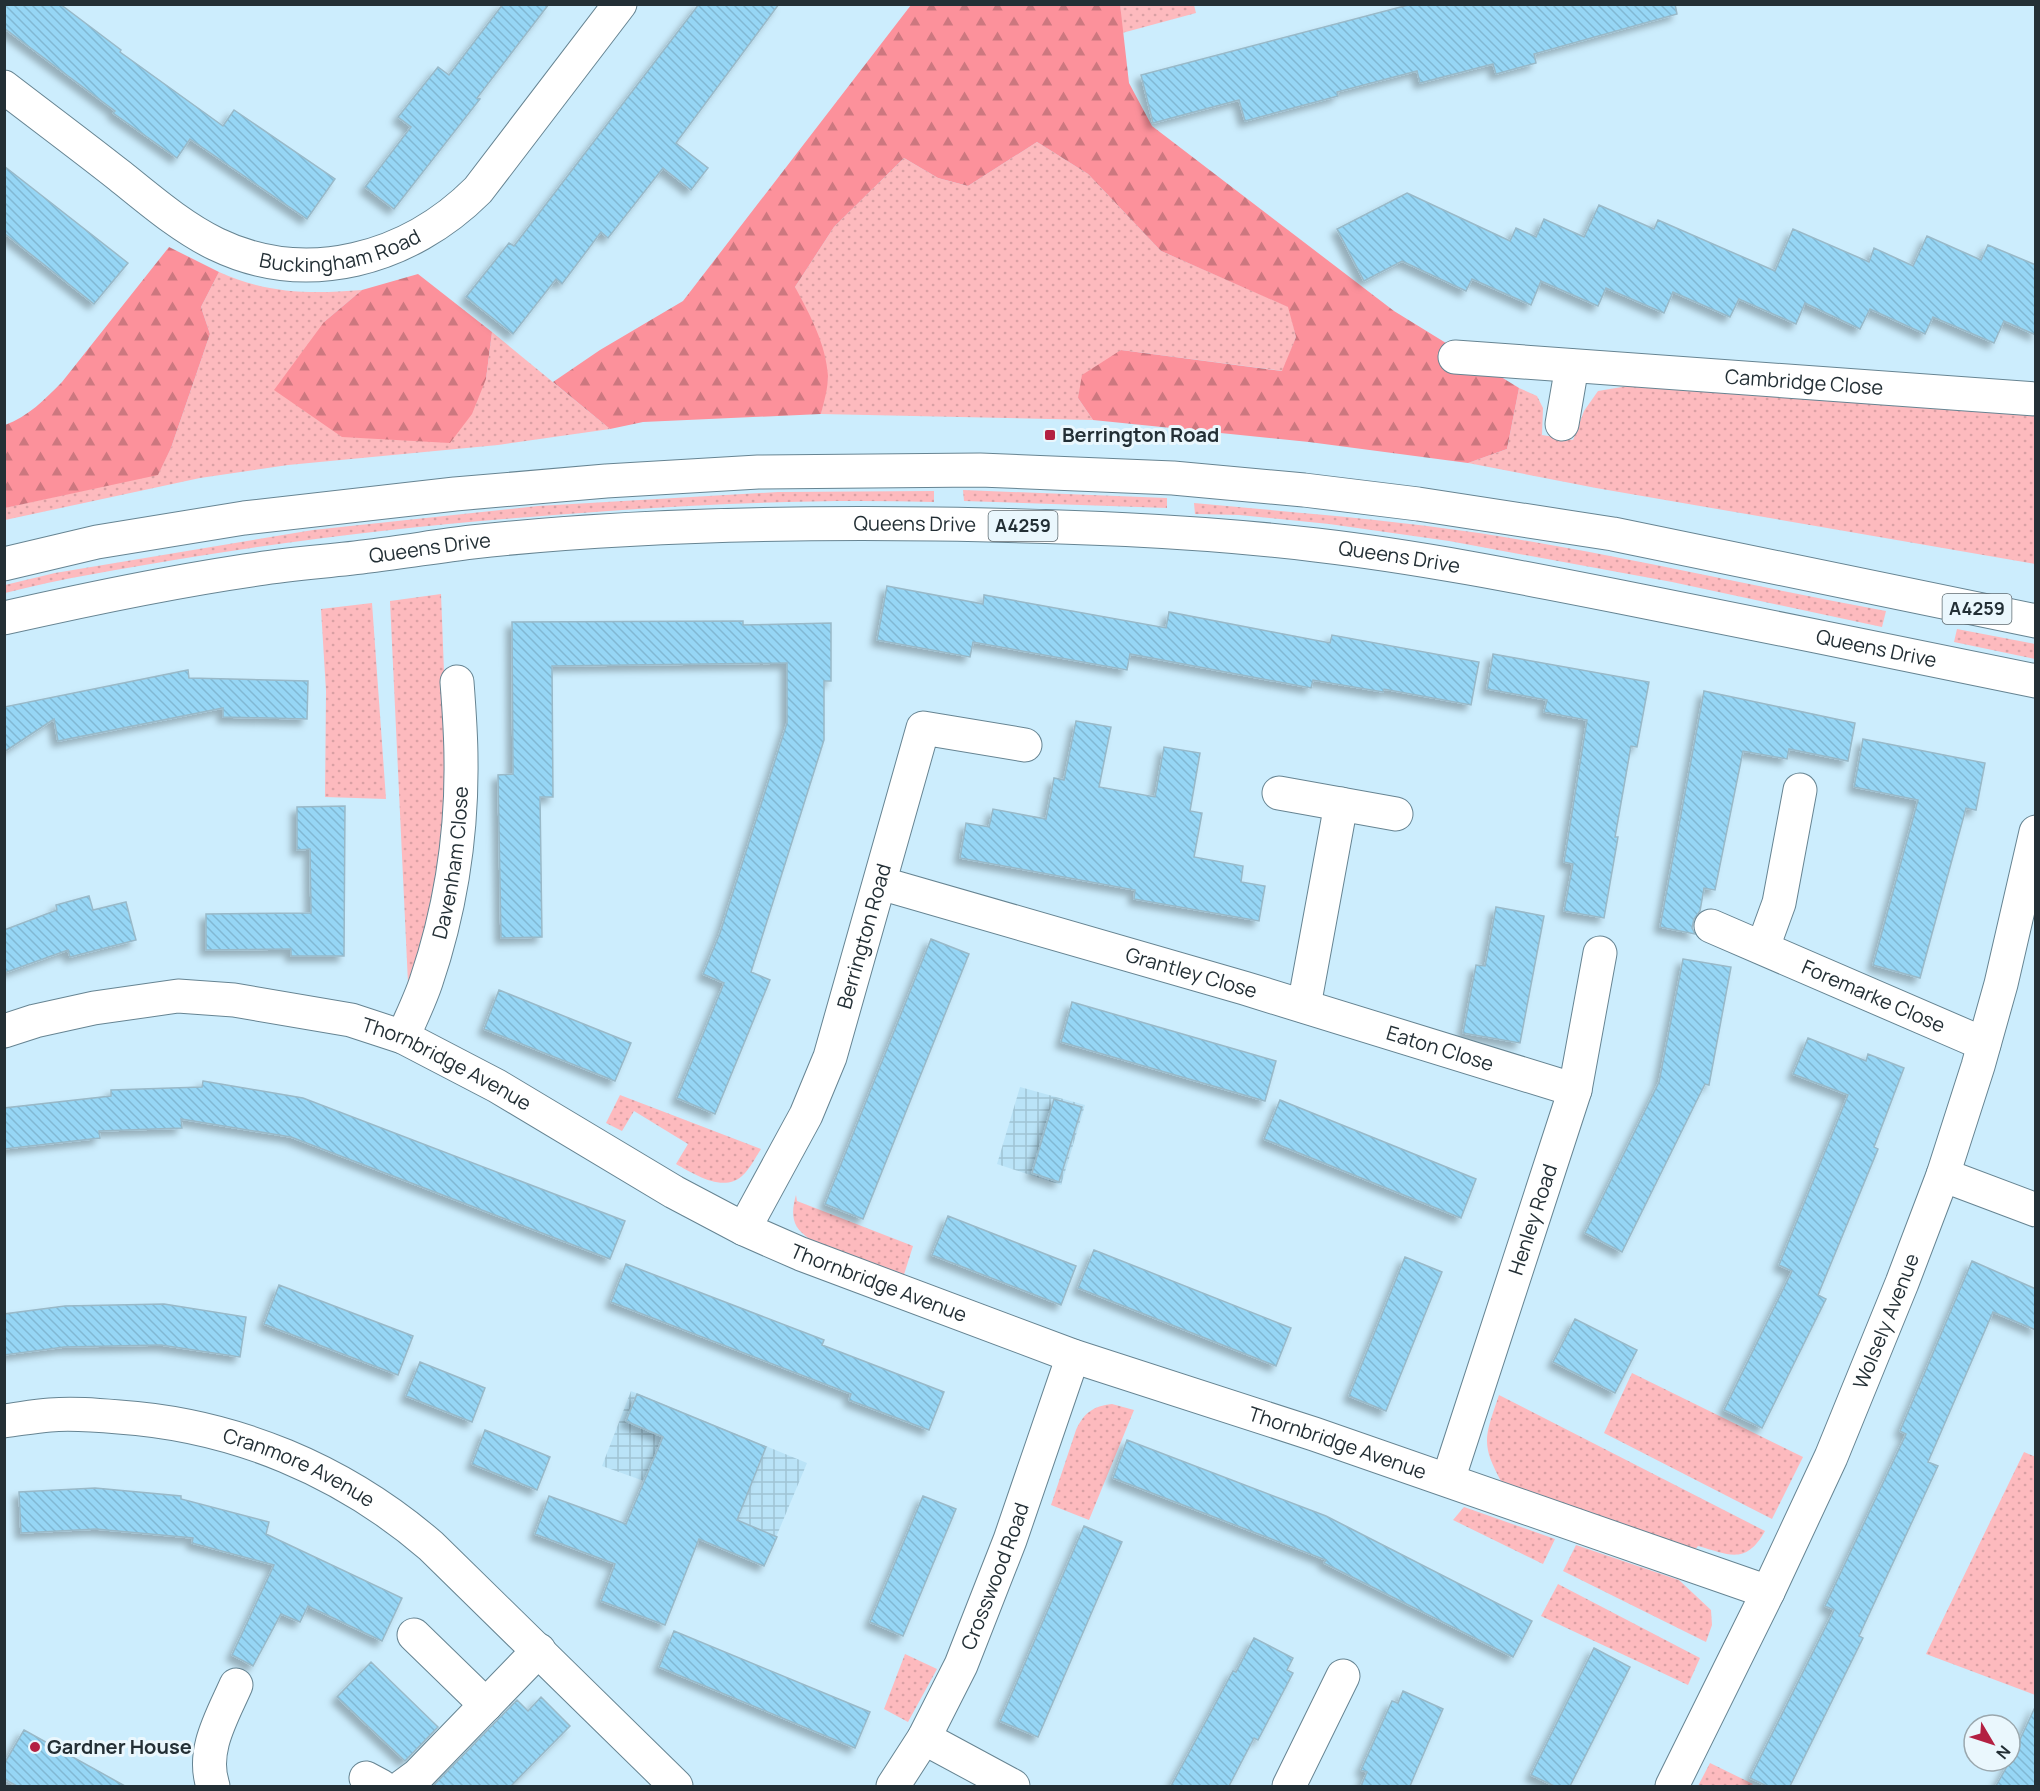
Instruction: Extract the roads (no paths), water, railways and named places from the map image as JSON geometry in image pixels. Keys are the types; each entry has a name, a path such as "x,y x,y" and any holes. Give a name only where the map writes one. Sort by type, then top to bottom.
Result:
{"street":[{"name":"Buckingham Road","path":"4,87 149,199 205,239 232,251 274,262 307,264 342,262 374,256 390,250 428,231 462,207 478,190 620,4"},
{"name":"Cambridge Close","path":"1455,357 2036,399"},
{"path":"1562,424 1572,366"},
{"name":"A4259","path":"4,564 97,542 244,518 455,494 606,481 758,472 1015,471 1173,478 1304,490 1418,504 1613,534 2036,621"},
{"name":"Queens Drive","path":"4,618 70,603 259,569 486,541 672,528 852,523 1075,527 1252,539 1407,557 1719,616 2036,681"},
{"name":"Davenham Close","path":"403,1036 426,983 437,945 446,910 456,846 461,761 457,682"},
{"name":"Berrington Road","path":"744,1229 806,1115 830,1057 924,728 1025,746"},
{"path":"1763,947 1779,903 1800,790"},
{"path":"1279,793 1396,814"},
{"path":"1304,1006 1341,804"},
{"name":"Wolsely Avenue","path":"1672,1786 1768,1592 1831,1457 1943,1175 2001,984 2036,832"},
{"name":"Grantley Close","path":"880,883 1304,1006"},
{"name":"Foremarke Close","path":"1711,926 1984,1044"},
{"name":"Henley Road","path":"1448,1480 1575,1090 1600,954"},
{"name":"Thornbridge Avenue","path":"4,1031 35,1021 94,1008 178,996 234,1000 295,1010 351,1020 403,1036 497,1086 674,1192 744,1229 801,1254 1073,1356 1314,1434 1768,1592"},
{"name":"Eaton Close","path":"1304,1006 1575,1090"},
{"path":"1943,1175 2036,1210"},
{"name":"Crosswood Road","path":"893,1786 924,1738 961,1665 1010,1540 1073,1356"},
{"name":"Cranmore Avenue","path":"4,1421 51,1415 93,1415 139,1418 219,1432 287,1456 352,1489 404,1522 439,1554 676,1786"},
{"path":"414,1635 486,1705"},
{"path":"403,1786 418,1775 539,1650"},
{"path":"1289,1786 1343,1676"},
{"path":"213,1786 208,1755 236,1685"},
{"path":"924,1738 1013,1786"}],"place":[{"name":"Berrington Road","path":"1050,435"},
{"name":"Gardner House","path":"35,1747"}]}
